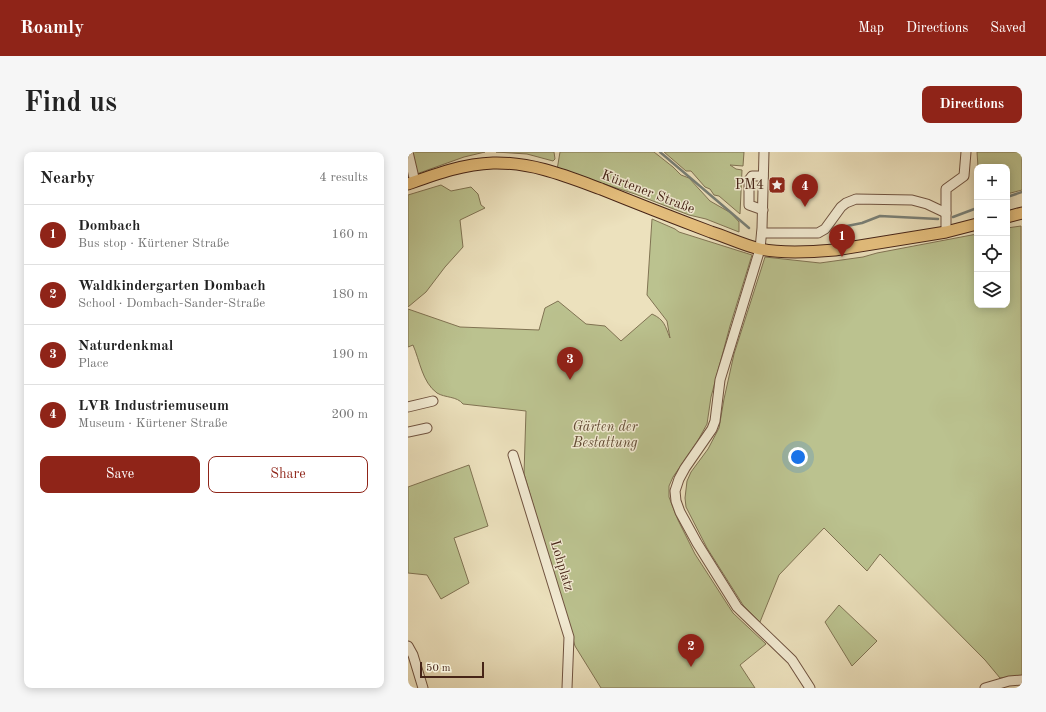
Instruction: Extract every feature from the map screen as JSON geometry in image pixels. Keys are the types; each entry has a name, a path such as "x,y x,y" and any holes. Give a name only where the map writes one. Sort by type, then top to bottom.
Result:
{"main road":[{"name":"Kürtener Straße","path":"411,183 461,167 493,163 519,164 554,171 644,207 760,249 805,252 835,250 946,232 974,225"},
{"path":"1010,216 1022,212"}],"street":[{"path":"408,152 411,183"},
{"path":"764,152 763,210 760,249 720,380 715,421 712,429 685,468 675,491 676,501 680,512 697,543 737,607 792,660 810,688"},
{"path":"946,232 946,189 964,176 966,152"},
{"path":"763,176 752,176 749,180 749,205 763,210"},
{"path":"762,233 818,233 825,229 846,203 856,199 912,200 927,204 946,213"},
{"path":"408,407 433,401"},
{"path":"408,432 427,428"},
{"name":"Lohplatz","path":"513,455 570,637 567,688"},
{"path":"408,646 413,655 423,688"},
{"path":"985,688 1009,681 1022,680"}],"green space":[{"path":"408,152 485,152 464,157 408,177"},
{"path":"496,152 554,152 555,159 553,161 527,154"},
{"path":"560,152 654,152 681,175 689,178 710,201 731,213 739,222 739,232 635,194 604,184 585,180 557,170"},
{"path":"664,152 744,152 743,166 730,165 736,169 742,170 740,214 719,196 714,195 710,189 705,187 691,171 686,171"},
{"path":"977,152 1022,152 1022,190 1010,193 1010,164 978,164"},
{"path":"441,185 451,191 471,187 478,194 481,205 485,208 460,220 463,247 445,267 426,292 408,307 408,195"},
{"name":"Gärten der Bestattung","path":"652,219 679,232 752,255 730,326 711,397 707,424 697,442 673,477 669,486 669,497 678,520 695,554 733,613 766,644 740,665 755,688 601,688 575,646 524,474 526,411 463,404 454,398 437,393 428,383 422,371 413,345 408,347 408,309 460,327 539,330 545,308 558,301 586,324 605,326 621,341 652,314 662,321 670,338 667,321 647,295"},
{"path":"1021,226 1022,676 1000,678 985,660 880,554 867,571 824,528 779,575 760,622 743,605 707,548 686,507 685,498 687,481 691,472 708,449 719,428 734,354 765,257 820,263 863,257 974,235 974,308 1010,308 1010,228"},
{"path":"469,465 488,526 454,538 469,583 441,599 427,575 408,573 408,487"},
{"path":"839,605 877,641 852,666 825,622"}],"waterway":[{"path":"660,152 749,228"},
{"path":"1010,196 1022,192"},
{"path":"953,217 974,209"},
{"path":"842,227 862,223 880,216 938,219"}],"place":[{"name":"PM4","path":"777,185"},
{"name":"LVR Industriemuseum","path":"805,207"},
{"name":"Dombach","path":"842,257"},
{"name":"Naturdenkmal","path":"570,380"},
{"name":"Waldkindergarten Dombach","path":"691,667"}]}
